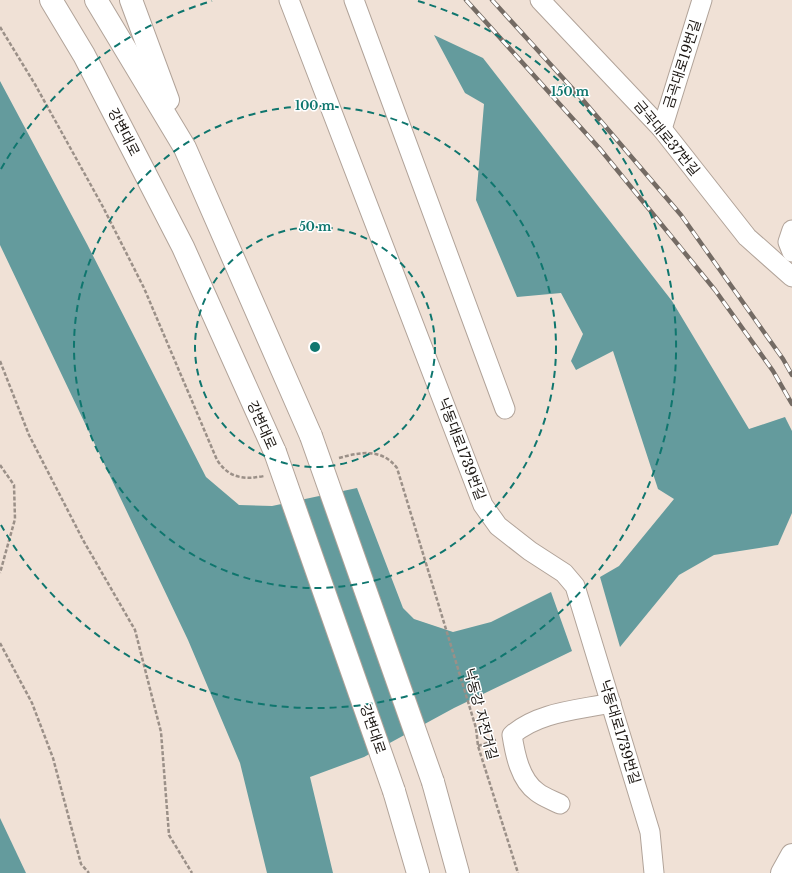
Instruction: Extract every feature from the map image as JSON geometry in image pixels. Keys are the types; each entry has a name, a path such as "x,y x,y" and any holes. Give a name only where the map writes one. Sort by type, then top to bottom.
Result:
{"main road":[{"name":"강변대로","path":"51,0 84,55 183,247 275,452 394,791 418,873"},
{"path":"96,0 185,148"},
{"path":"131,0 185,148 311,436 433,782 458,873"},
{"path":"782,873 792,855"}],"street":[{"name":"낙동대로1739번길","path":"289,0 483,505 498,526 530,551 564,573 575,586 650,832 654,873"},
{"path":"354,0 505,409"},
{"name":"금곡대로19번길","path":"662,129 702,0"},
{"name":"금곡대로37번길","path":"547,3 662,129 747,237 792,277"},
{"path":"792,230 788,242 792,252"},
{"path":"560,804 537,793 528,783 520,768 512,735 523,725 537,719 611,703"}],"path":[{"path":"0,361 29,435 83,540 135,630 160,732 169,835 192,873"},
{"path":"0,465 14,485 14,519 0,573"},
{"name":"낙동강 자전거길","path":"425,560 476,728 478,746 518,873"},
{"path":"0,643 32,703 53,758 81,864 89,873"}],"water":[{"path":"434,35 483,58 672,301 749,429 785,417 792,431 792,513 778,545 714,555 679,575 620,647 600,577 619,566 674,499 658,489 613,351 576,370 571,361 583,334 561,293 517,297 476,200 484,104 465,93"},
{"path":"0,81 87,244 206,477 239,505 272,506 357,488 403,608 414,619 453,632 491,622 551,592 572,651 454,708 364,757 310,777 333,873 267,873 240,763 188,640 0,245"},
{"path":"0,818 26,873 0,873"}],"railway":[{"path":"466,0 600,149 715,290 773,371 792,404"},
{"path":"492,0 582,99 681,215 783,359 792,375"}]}
